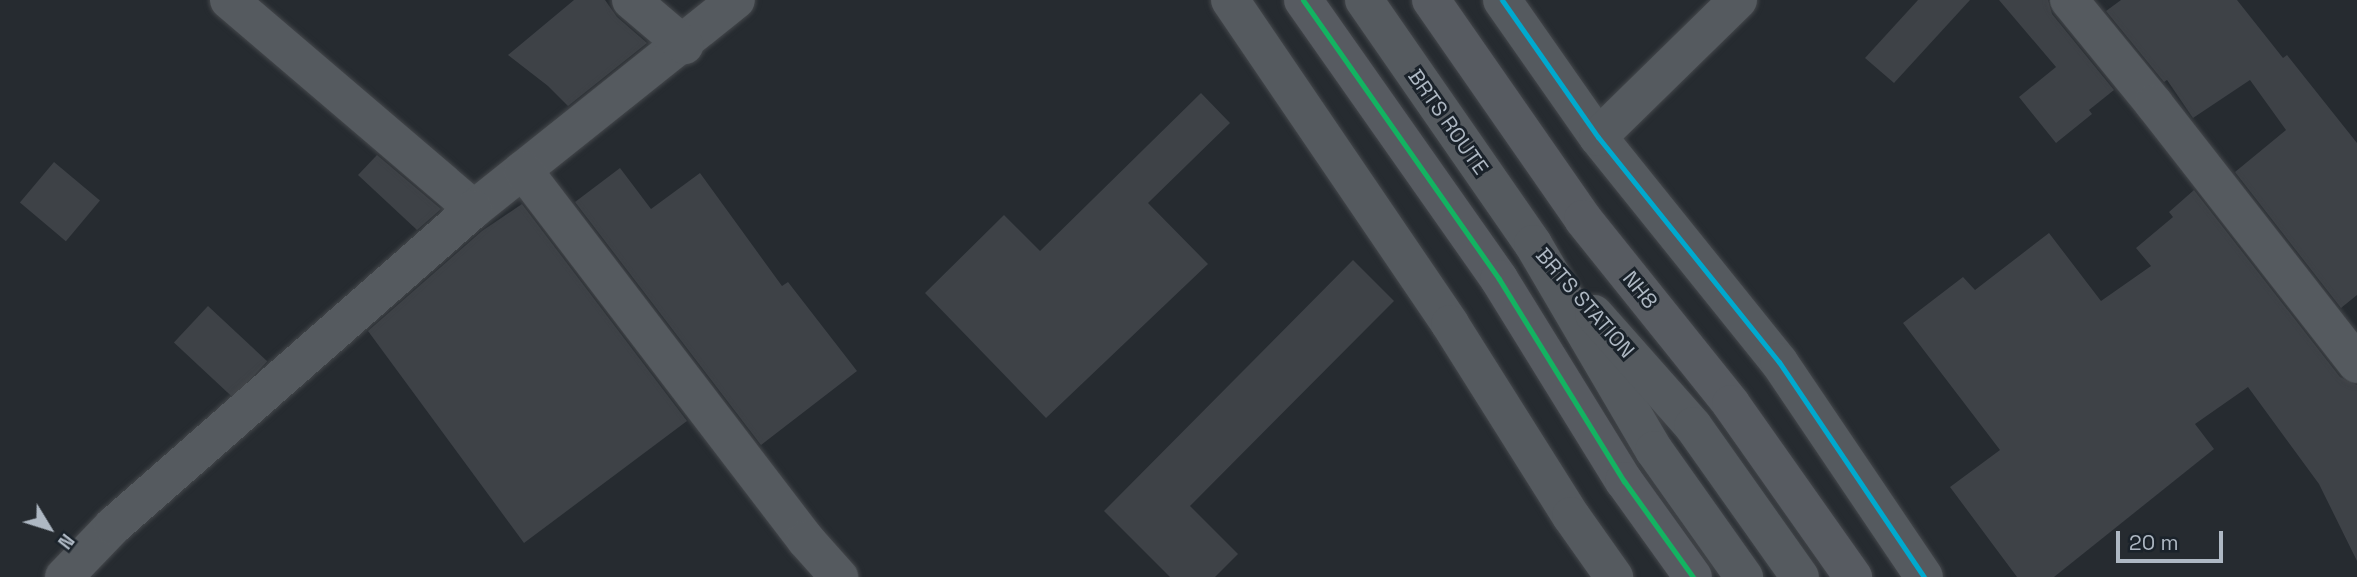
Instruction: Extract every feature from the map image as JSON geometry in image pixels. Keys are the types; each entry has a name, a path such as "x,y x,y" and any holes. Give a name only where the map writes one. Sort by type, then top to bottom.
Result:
{"main road":[{"path":"1303,0 1499,279 1624,481 1693,577"},
{"name":"NH8","path":"1431,0 1583,219 1731,404 1853,577"}],"street":[{"path":"229,0 474,209"},
{"path":"631,0 684,45"},
{"path":"64,577 113,526 474,209 684,45 736,0"},
{"path":"1230,0 1450,324 1571,516 1614,577"},
{"name":"BRTS ROUTE","path":"1364,0 1532,244"},
{"path":"1502,0 1598,137 1779,362 1924,577"},
{"path":"1598,137 1738,0"},
{"path":"2068,0 2154,104 2357,364"},
{"path":"523,170 806,540 839,577"},
{"name":"BRTS STATION","path":"1532,244 1654,450 1744,577"},
{"name":"BRTS STATION","path":"1532,244 1693,426 1800,577"}],"building":[{"path":"574,0 605,0 617,17 647,43 568,106 548,86 508,55"},
{"path":"1918,0 1970,0 1894,83 1865,58"},
{"path":"1999,0 2048,0 2052,14 2114,90 2089,110 2092,114 2056,143 2019,97 2056,67"},
{"path":"2121,0 2237,0 2283,58 2287,55 2357,143 2357,295 2341,308 2235,172 2286,130 2250,80 2193,118 2167,80 2164,82 2106,11"},
{"path":"1201,93 1230,123 1148,203 1208,264 1046,418 925,293 1004,215 1040,251"},
{"path":"377,155 441,209 417,230 358,175"},
{"path":"54,162 100,201 66,241 20,203"},
{"path":"620,168 651,209 700,173 782,286 788,282 857,371 761,445 575,202"},
{"path":"2194,190 2340,377 2357,385 2357,561 2319,484 2248,387 2195,424 2214,449 2054,577 2017,577 1950,487 2000,450 1903,323 1963,277 1975,290 2049,233 2101,301 2151,266 2136,248 2173,217 2169,212"},
{"path":"522,204 687,421 524,543 368,331 482,231"},
{"path":"1353,260 1394,301 1190,506 1238,554 1215,577 1170,577 1104,511"},
{"path":"208,306 267,361 233,398 174,343"}],"transit line":[{"path":"1303,0 1499,279 1624,481 1693,577"},
{"path":"1502,0 1598,137 1779,362 1924,577"}]}
